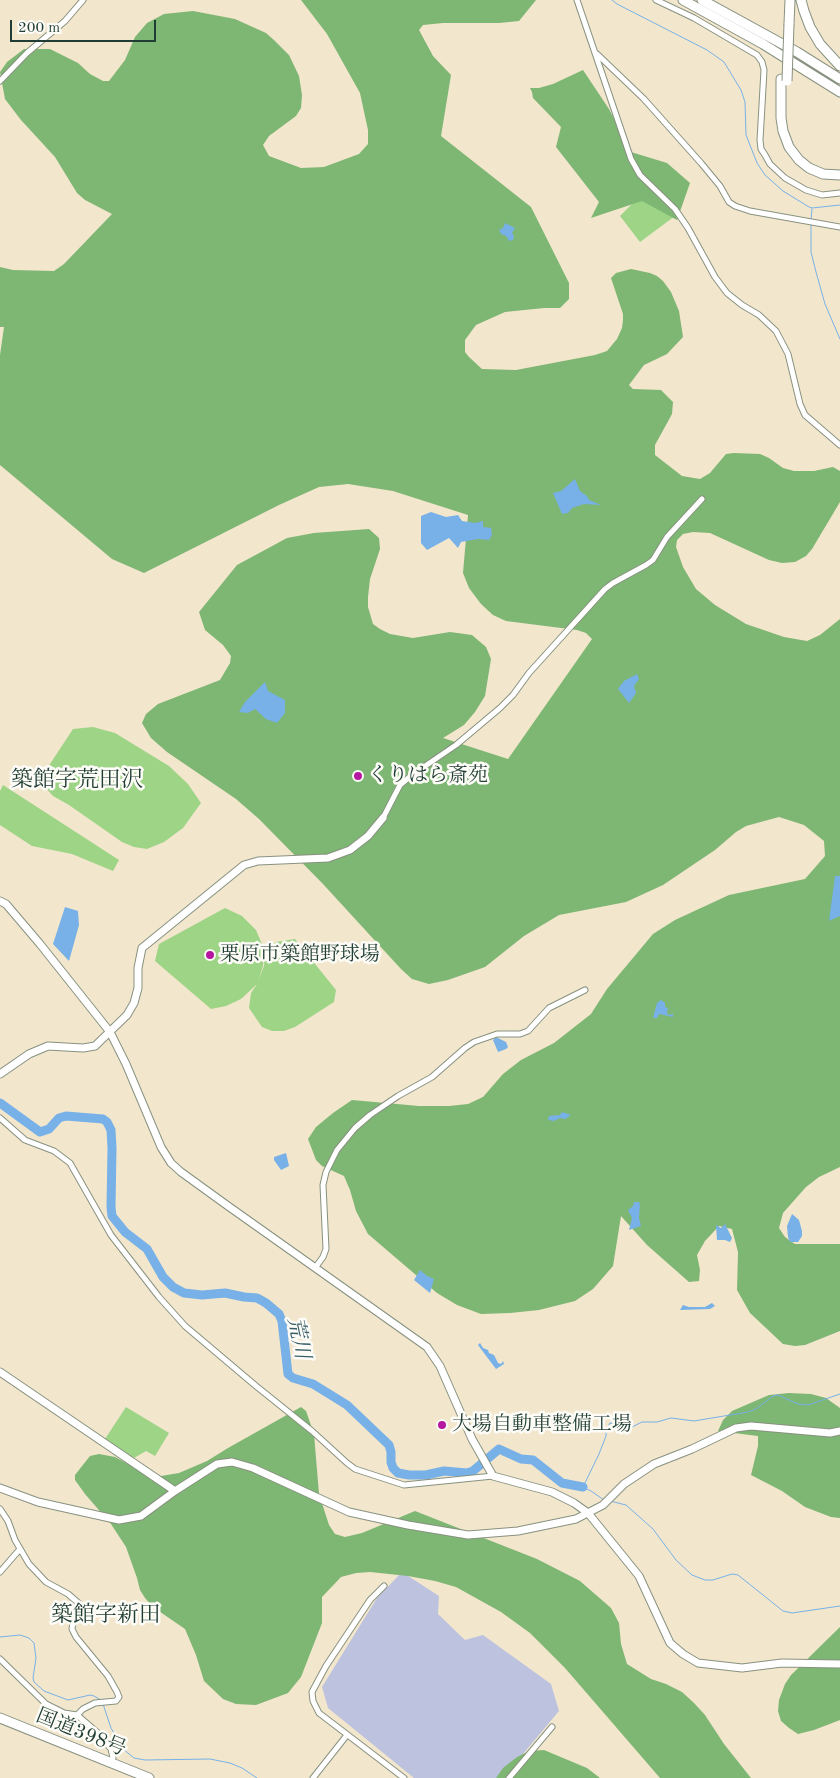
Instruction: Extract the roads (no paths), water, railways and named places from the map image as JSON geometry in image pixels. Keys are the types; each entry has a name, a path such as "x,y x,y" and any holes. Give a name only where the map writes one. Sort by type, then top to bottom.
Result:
{"highway":[{"path":"683,0 763,44 840,92"},
{"path":"702,0 789,48 840,79"},
{"path":"784,0 786,23 781,118 783,131 789,147 799,160 809,168 823,174 840,175"},
{"path":"786,23 790,0"},
{"path":"801,0 815,35 840,66"},
{"path":"784,80 787,124 795,148 805,159 816,166 840,169"},
{"path":"820,80 840,98"},
{"name":"国道398号","path":"0,1718 149,1778"}],"street":[{"path":"0,81 27,53 65,21 83,0"},
{"path":"577,0 597,54 631,159 640,174 675,209 688,228 715,277 727,293 776,331 788,354 800,404 805,415 840,445"},
{"path":"656,0 694,18 757,55 762,62 764,70 761,149 781,174 806,190 822,194 840,193"},
{"path":"597,54 644,99 701,162 720,186 729,202 750,211 840,226"},
{"path":"0,1074 29,1054 48,1046 83,1048 95,1046 127,1015 134,1003 138,988 138,968 142,948 244,865 258,860 328,858 350,850 368,836 383,818 400,784 456,746 506,702 605,589 646,566 653,560 667,537 702,499"},
{"path":"0,901 6,904 29,931 110,1032 126,1064 161,1147 172,1163 181,1172 427,1348 440,1366 479,1451 493,1476"},
{"path":"315,1268 326,1249 323,1185 326,1172 337,1150 356,1128 370,1115 398,1096 432,1077 474,1042 497,1034 528,1032 549,1008 585,990"},
{"path":"0,1118 25,1140 54,1151 70,1163 111,1235 159,1297 185,1326 355,1469 404,1485 493,1476 552,1492 574,1503 588,1513 639,1576 670,1643 682,1654 698,1663 742,1668 782,1663 840,1664"},
{"path":"0,1372 175,1491"},
{"path":"0,1488 38,1502 119,1520 141,1516 217,1464 232,1462 252,1468 349,1512 408,1525 468,1535 518,1531 576,1519 607,1500 624,1484 654,1464 692,1449 736,1428 750,1426 830,1433 840,1431"},
{"path":"0,1509 29,1564 46,1582 68,1594 83,1607 72,1628 76,1637 108,1676 119,1697 116,1701 99,1703 83,1709 77,1715"},
{"path":"0,1572 20,1549"},
{"path":"384,1586 370,1600 339,1645 312,1692 313,1701 319,1713 404,1778"},
{"path":"0,1659 46,1704 64,1713 77,1715 99,1734 111,1749 113,1758 109,1763"},
{"path":"509,1778 552,1726"},
{"path":"313,1778 347,1735"}],"water":[{"path":"505,223 515,228 512,233 514,236 513,240 509,241 499,230 503,228"},
{"path":"575,479 580,491 589,500 601,505 584,504 572,508 568,513 562,514 553,493 561,491"},
{"path":"431,512 446,517 458,515 462,521 475,523 483,521 483,527 491,528 492,535 489,540 478,539 461,542 458,548 449,538 427,550 421,543 421,516"},
{"path":"637,674 639,679 634,686 636,693 629,703 618,689 624,681"},
{"path":"265,682 268,691 285,700 285,713 277,723 266,719 255,709 248,713 239,712 245,702"},
{"path":"835,876 840,876 840,916 829,921"},
{"path":"65,907 78,911 79,925 69,961 53,944"},
{"path":"661,1000 665,1003 665,1007 668,1008 668,1015 673,1014 673,1017 659,1014 657,1018 653,1018 657,1003"},
{"path":"496,1037 506,1042 508,1047 506,1049 498,1052 493,1040"},
{"path":"562,1112 571,1115 565,1119 548,1120 549,1116 560,1115"},
{"path":"286,1153 289,1166 281,1170 274,1157"},
{"path":"634,1202 639,1202 640,1205 639,1218 641,1226 629,1230 632,1218 628,1210 633,1206"},
{"path":"792,1214 799,1220 802,1231 802,1236 798,1242 790,1242 788,1237 787,1226"},
{"path":"725,1224 732,1238 730,1242 717,1240 716,1225 721,1228"},
{"path":"420,1270 434,1279 430,1293 414,1280"},
{"path":"712,1303 715,1306 710,1309 680,1310 683,1305 705,1307"},
{"path":"480,1343 483,1348 494,1355 498,1363 501,1364 503,1361 504,1364 496,1369 478,1345"}],"waterway":[{"path":"612,0 707,50 724,62 741,90 745,102 746,135 757,163 765,175 783,191 809,207 840,205"},
{"path":"811,220 812,209"},
{"path":"811,224 811,252 816,272 825,304 840,339"},
{"name":"荒川","path":"0,1103 40,1132 49,1129 59,1118 66,1116 103,1119 107,1122 111,1130 112,1148 112,1216 125,1232 147,1249 163,1277 173,1287 184,1293 202,1295 225,1293 257,1298 279,1314 282,1321 288,1374 293,1378 313,1384 347,1405 389,1445 391,1462 393,1468 398,1473 409,1475 426,1475 444,1471 467,1473 473,1471 499,1449 521,1459 533,1460 562,1483 583,1487"},
{"path":"604,1500 583,1487 599,1454 610,1423 632,1427 642,1422 657,1422 671,1418 694,1421 748,1412 756,1409 773,1396 778,1395 798,1404 808,1405 840,1394"},
{"path":"610,1501 626,1505 653,1529 676,1560 692,1575 705,1580 713,1580 732,1574 738,1575 783,1611 792,1613 840,1606"},
{"path":"0,1637 20,1635 29,1638 34,1643 36,1658 33,1678 34,1682 44,1691 68,1700 90,1695 101,1700"},
{"path":"103,1704 111,1728 123,1749 134,1758 145,1760 210,1759 230,1763 257,1778"}],"place":[{"name":"くりはら斎苑","path":"358,776"},
{"name":"栗原市築館野球場","path":"210,955"},
{"name":"大場自動車整備工場","path":"442,1425"}],"district":[{"name":"築館字荒田沢","path":"77,780"},
{"name":"築館字新田","path":"106,1615"}]}
